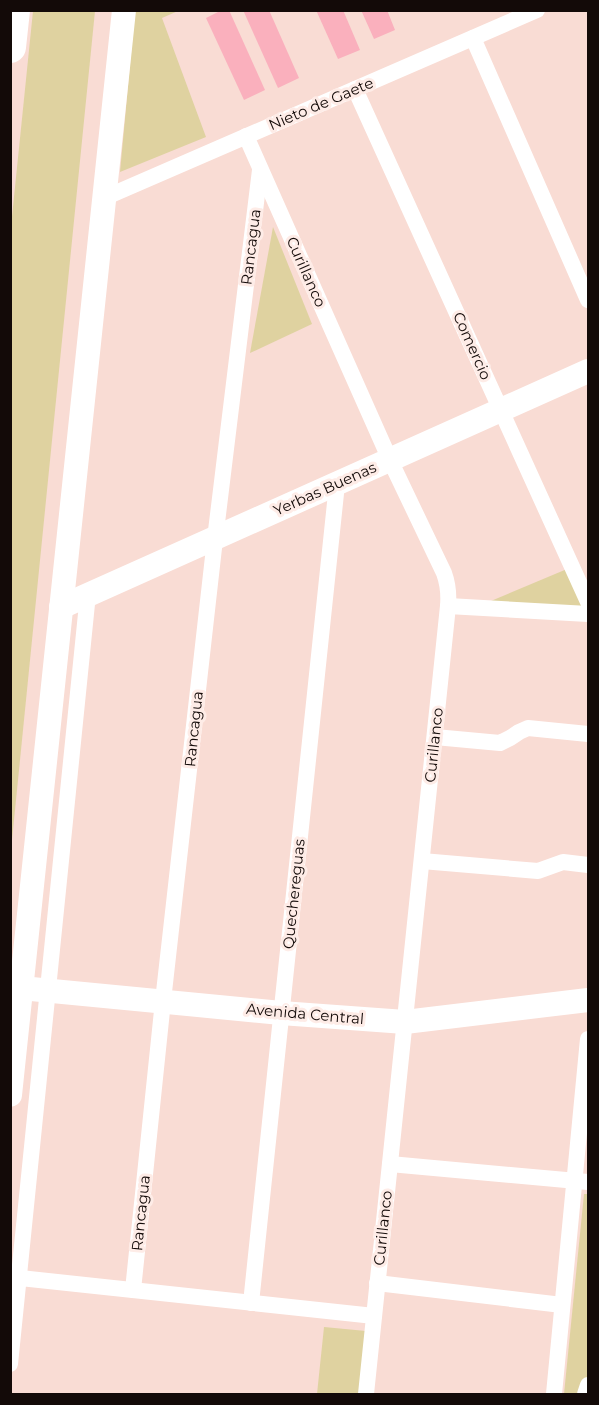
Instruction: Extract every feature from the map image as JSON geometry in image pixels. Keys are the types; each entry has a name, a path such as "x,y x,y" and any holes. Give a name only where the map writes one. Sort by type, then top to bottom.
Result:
{"highway":[{"path":"10,47 15,10"}],"street":[{"path":"10,1095 124,10"},
{"name":"Nieto de Gaete","path":"104,198 537,10"},
{"path":"473,38 588,300"},
{"name":"Comercio","path":"355,89 588,602"},
{"name":"Curillanco","path":"246,136 390,460 448,582 448,606 435,736 366,1395"},
{"name":"Rancagua","path":"134,1290 163,1001 215,539 261,170"},
{"name":"Yerbas Buenas","path":"61,607 588,371"},
{"name":"Quechereguas","path":"251,1303 337,484"},
{"path":"10,1364 15,1278 48,990 88,594"},
{"path":"448,606 588,614"},
{"path":"435,736 500,743 528,728 588,734"},
{"path":"422,861 538,871 563,862 588,865"},
{"name":"Avenida Central","path":"21,988 281,1013 405,1022 588,1000"},
{"path":"554,1395 562,1305 581,1182 588,1040"},
{"path":"390,1164 581,1182"},
{"path":"15,1278 374,1316"},
{"path":"377,1283 562,1305"},
{"path":"585,1395 588,1385"}],"shaded area":[{"path":"33,11 95,11 11,850 10,236"},
{"path":"135,11 178,11 162,18 206,137 120,172"},
{"path":"273,227 312,324 250,353"},
{"path":"567,569 585,609 479,606"},
{"path":"584,1194 588,1194 588,1379 584,1394 564,1394"},
{"path":"324,1327 366,1331 360,1394 317,1394"}],"building":[{"path":"222,10 229,10 265,90 244,100 206,18"},
{"path":"243,10 269,10 299,78 278,88"},
{"path":"316,10 343,10 360,50 338,59"},
{"path":"361,10 387,10 395,30 374,39"}]}
